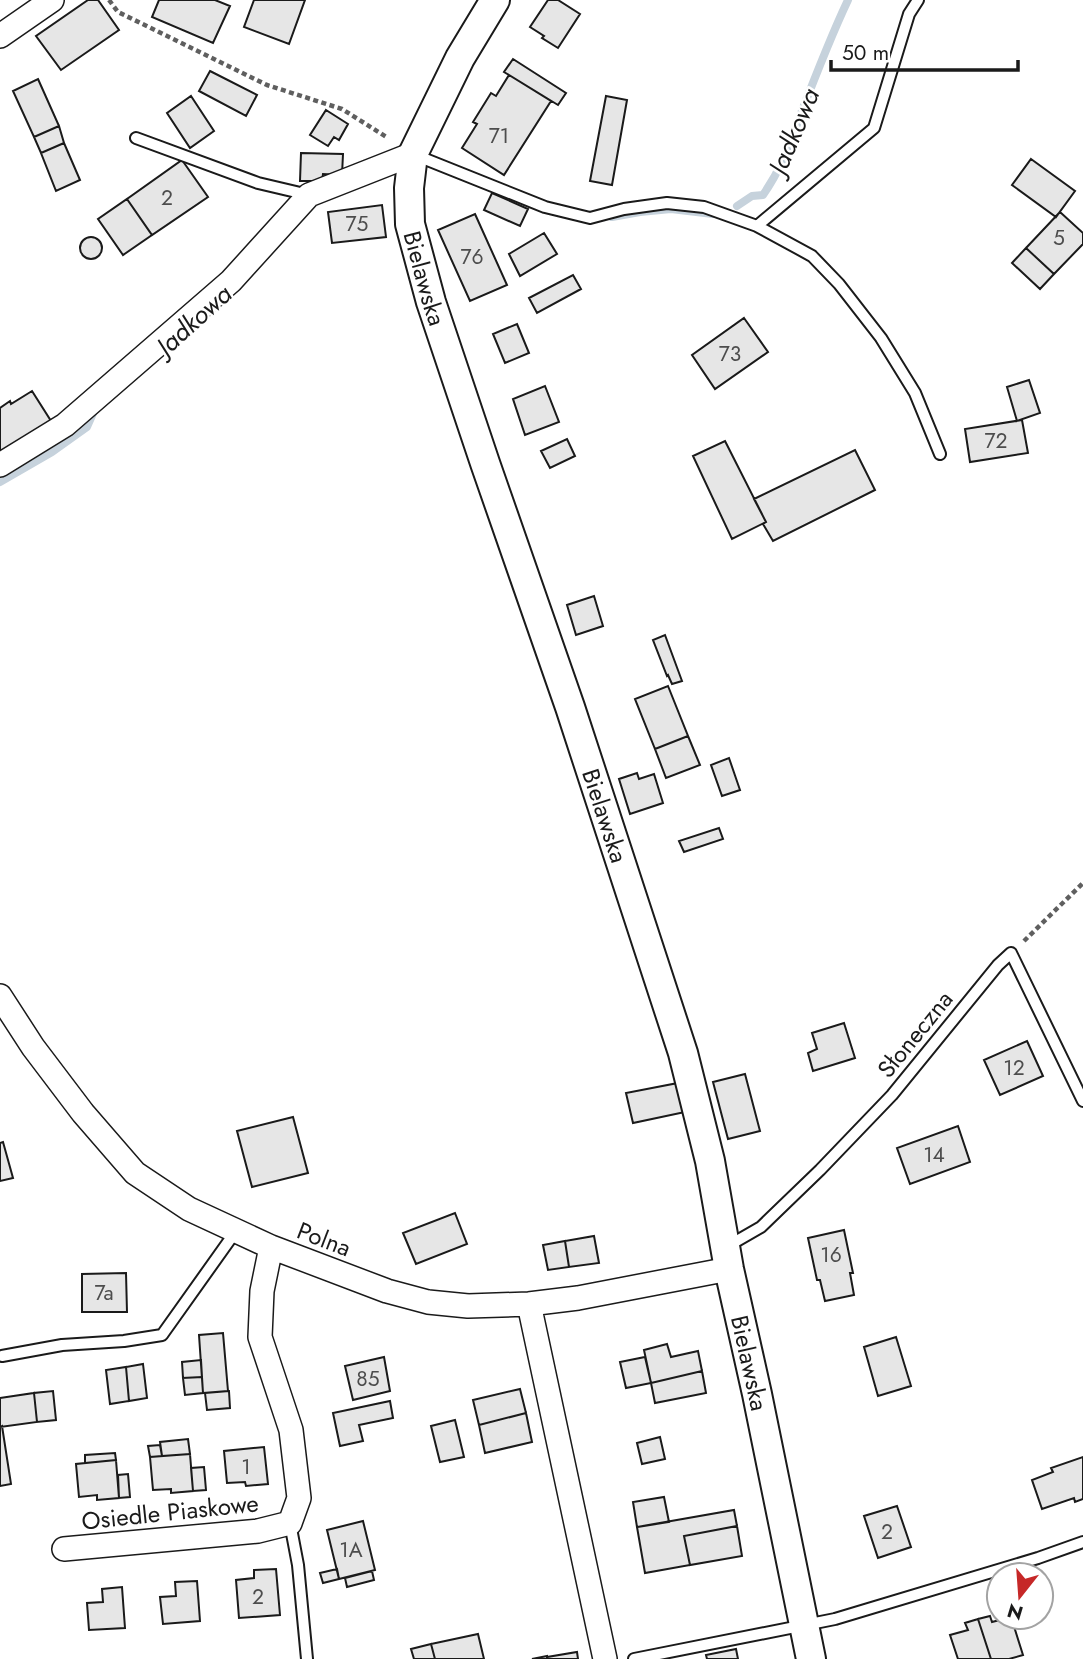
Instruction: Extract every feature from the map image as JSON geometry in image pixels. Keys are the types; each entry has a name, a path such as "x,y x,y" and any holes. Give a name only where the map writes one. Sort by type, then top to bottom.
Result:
{"street":[{"path":"0,36 52,0"},
{"name":"Bielawska","path":"495,0 460,58 413,153 409,188 410,224 431,302 683,1053 710,1161 811,1659"},
{"path":"0,465 65,425 231,281 309,195 413,153"},
{"name":"Polna","path":"0,996 33,1047 83,1113 135,1173 188,1209 271,1247 387,1291 428,1302 468,1306 529,1304 578,1298 728,1258"},
{"name":"Osiedle Piaskowe","path":"64,1549 258,1531 290,1523 299,1498 291,1430 260,1336 262,1291 271,1247"},
{"path":"529,1304 605,1659"}],"lane":[{"path":"757,226 874,128 909,14 918,0"},
{"path":"136,138 258,183 309,195"},
{"path":"413,153 545,207 590,218 624,209 667,203 704,207 757,226 812,256 839,284 881,338 915,393 940,454"},
{"path":"1012,953 1083,1101"},
{"name":"Słoneczna","path":"728,1258 820,1170 892,1095 998,965 1012,953"},
{"path":"2,1356 62,1345 124,1341 162,1335 236,1231"},
{"path":"290,1523 298,1565 307,1659"},
{"path":"634,1659 835,1619 1083,1542"}],"path":[{"path":"109,0 118,12 267,85 342,109 413,153"},
{"path":"1012,953 1083,883"}],"building":[{"path":"88,0 98,0 119,30 61,70 36,36"},
{"path":"159,0 215,0 230,6 213,43 152,17"},
{"path":"254,0 305,0 289,44 244,27"},
{"path":"548,0 558,0 580,14 558,48 530,27"},
{"path":"513,59 566,93 558,105 504,72"},
{"path":"210,71 257,95 246,116 199,91"},
{"path":"509,75 551,101 504,175 462,148 477,124 473,122 491,93 496,96"},
{"path":"38,79 59,126 34,137 13,91"},
{"path":"191,96 214,131 190,148 167,113"},
{"path":"606,96 627,100 612,185 590,181"},
{"path":"326,110 348,124 339,140 334,137 328,146 310,135"},
{"path":"59,126 64,143 41,153 34,137"},
{"path":"64,143 80,180 56,191 41,153"},
{"path":"301,153 343,154 342,175 323,174 322,181 300,181"},
{"path":"1031,159 1075,191 1056,217 1012,185"},
{"path":"182,160 208,197 152,235 127,199"},
{"path":"492,193 528,209 520,226 484,210"},
{"path":"127,199 152,235 123,255 98,219"},
{"path":"382,205 386,237 332,243 328,212"},
{"path":"1060,212 1083,233 1083,244 1054,274 1026,248"},
{"path":"475,214 507,285 470,301 438,230"},
{"path":"544,233 557,254 520,276 509,254"},
{"path":"91,237 101,244 102,248 95,258 91,259 81,252 80,248 87,238"},
{"path":"1026,248 1054,274 1040,289 1012,263"},
{"path":"573,275 581,289 537,313 529,298"},
{"path":"744,318 768,352 715,389 692,355"},
{"path":"517,324 529,353 505,363 493,334"},
{"path":"1029,380 1040,413 1017,421 1007,387"},
{"path":"545,386 559,422 525,435 513,399"},
{"path":"32,391 51,421 0,452 0,408"},
{"path":"1022,420 1028,453 970,462 965,429"},
{"path":"567,439 575,456 550,468 541,451"},
{"path":"725,441 766,522 732,539 693,456"},
{"path":"855,450 875,490 773,541 763,524 766,522 754,499"},
{"path":"594,596 603,626 576,635 567,605"},
{"path":"665,635 682,681 672,684 653,640"},
{"path":"668,686 688,736 655,749 635,699"},
{"path":"688,736 700,765 666,778 655,749"},
{"path":"729,758 740,790 722,796 711,765"},
{"path":"637,773 639,779 654,774 663,803 630,814 619,779"},
{"path":"719,828 723,839 684,852 679,841"},
{"path":"844,1023 855,1058 813,1071 808,1053 817,1049 812,1033"},
{"path":"1027,1041 1043,1076 1000,1095 984,1060"},
{"path":"745,1074 760,1131 728,1139 713,1082"},
{"path":"678,1083 685,1112 633,1123 626,1093"},
{"path":"293,1117 308,1173 252,1187 237,1131"},
{"path":"958,1126 970,1162 910,1184 897,1148"},
{"path":"3,1142 13,1178 0,1181 0,1143"},
{"path":"455,1213 467,1244 416,1264 403,1233"},
{"path":"844,1230 853,1273 850,1273 854,1295 825,1301 820,1280 817,1280 808,1238"},
{"path":"594,1236 599,1263 569,1267 565,1241"},
{"path":"565,1241 569,1267 548,1270 543,1245"},
{"path":"126,1273 127,1312 82,1312 82,1274"},
{"path":"223,1333 228,1391 203,1393 199,1335"},
{"path":"896,1337 911,1386 878,1396 864,1347"},
{"path":"667,1344 671,1357 698,1351 702,1371 651,1383 644,1350"},
{"path":"384,1357 390,1391 353,1400 345,1366"},
{"path":"645,1357 651,1383 626,1388 620,1362"},
{"path":"201,1360 202,1377 183,1378 182,1362"},
{"path":"143,1364 147,1398 129,1401 126,1367"},
{"path":"126,1367 129,1401 110,1404 106,1370"},
{"path":"702,1371 706,1393 655,1403 651,1383"},
{"path":"202,1377 203,1393 185,1395 183,1378"},
{"path":"520,1389 526,1413 479,1425 473,1400"},
{"path":"53,1391 56,1420 37,1422 34,1393"},
{"path":"229,1391 230,1408 207,1410 205,1393"},
{"path":"34,1393 37,1422 0,1427 0,1398"},
{"path":"390,1401 393,1418 359,1425 363,1441 340,1446 333,1413"},
{"path":"526,1413 532,1442 485,1453 479,1425"},
{"path":"455,1420 464,1457 440,1462 431,1426"},
{"path":"2,1426 11,1484 0,1486 0,1427"},
{"path":"660,1437 665,1459 642,1464 637,1443"},
{"path":"188,1439 190,1454 162,1456 160,1442"},
{"path":"160,1445 162,1456 150,1457 148,1446"},
{"path":"264,1447 268,1484 246,1486 245,1482 227,1483 224,1451"},
{"path":"115,1453 116,1460 85,1463 85,1455"},
{"path":"190,1454 193,1491 171,1493 171,1489 153,1490 150,1457"},
{"path":"1083,1457 1083,1499 1075,1502 1074,1498 1042,1509 1032,1480 1053,1472 1051,1468"},
{"path":"116,1460 119,1498 97,1500 97,1495 79,1497 76,1464"},
{"path":"204,1467 206,1490 193,1491 191,1468"},
{"path":"128,1474 130,1497 119,1498 118,1475"},
{"path":"664,1497 669,1522 637,1527 633,1502"},
{"path":"897,1506 911,1547 878,1558 864,1516"},
{"path":"734,1510 737,1526 684,1536 690,1565 645,1573 637,1527"},
{"path":"363,1521 375,1570 339,1579 327,1530"},
{"path":"737,1526 742,1556 690,1565 684,1536"},
{"path":"276,1569 280,1615 239,1618 236,1580 254,1578 254,1570"},
{"path":"337,1569 339,1579 323,1583 320,1573"},
{"path":"372,1571 374,1580 347,1587 345,1578"},
{"path":"197,1581 200,1621 163,1624 160,1597 176,1596 175,1582"},
{"path":"122,1587 125,1628 89,1630 87,1603 103,1602 102,1589"},
{"path":"985,1617 985,1631 1015,1631 1023,1655 1009,1659 991,1659 978,1619"},
{"path":"978,1619 991,1659 958,1659 950,1635 968,1630 965,1623"},
{"path":"478,1634 484,1659 435,1659 431,1644"},
{"path":"431,1644 435,1659 414,1659 411,1649"},
{"path":"736,1649 738,1659 707,1659 706,1655"},
{"path":"577,1652 578,1659 532,1659 547,1656"}],"waterway":[{"name":"Jadkowa","path":"737,206 752,196 763,195 775,176 848,0"},
{"name":"Jadkowa","path":"612,217 671,209 713,214"},
{"name":"Jadkowa","path":"0,482 52,452 87,427 95,409"}]}
